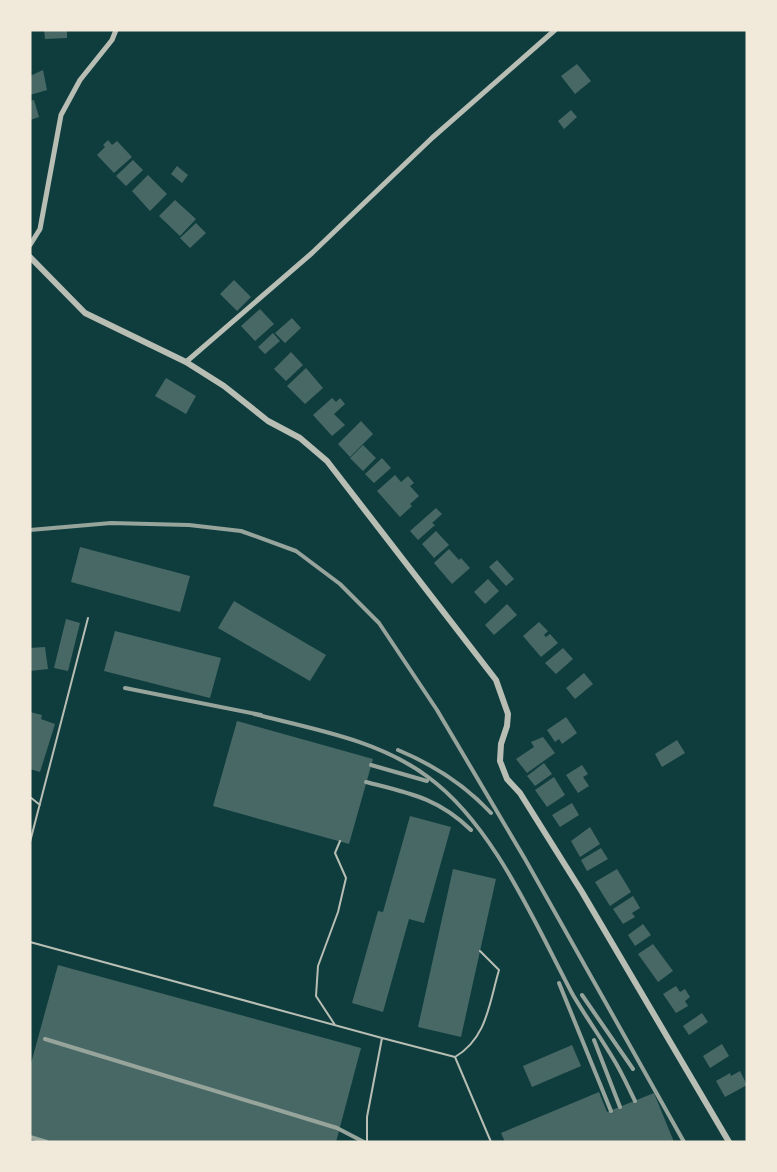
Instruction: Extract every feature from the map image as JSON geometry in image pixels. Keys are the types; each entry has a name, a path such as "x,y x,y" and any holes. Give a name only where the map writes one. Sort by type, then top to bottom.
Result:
{"street":[{"path":"30,245 40,229 61,115 80,80 112,40 116,30"},
{"path":"186,362 312,254 432,138 555,30"},
{"path":"30,258 85,313 186,362 224,386 268,421 300,438 327,461 496,680 508,714 501,744 500,761 507,778 520,793 582,892 729,1142"}],"lane":[{"path":"30,842 87,618"},
{"path":"30,797 40,805"},
{"path":"335,1025 316,996 318,966 338,912 346,878 335,853 340,841"},
{"path":"30,942 454,1057 468,1049 483,1028 499,970 480,951"},
{"path":"367,1142 367,1117 382,1038"},
{"path":"454,1057 491,1142"}],"building":[{"path":"44,30 67,30 67,38 45,39"},
{"path":"577,64 591,81 575,94 561,76"},
{"path":"43,70 47,90 30,95 30,76"},
{"path":"34,100 39,117 30,120 30,101"},
{"path":"571,110 577,117 564,129 558,121"},
{"path":"108,140 112,145 117,141 132,157 114,173 97,155"},
{"path":"133,160 143,170 126,186 116,176"},
{"path":"177,166 188,175 182,183 171,174"},
{"path":"148,175 167,194 150,211 132,191"},
{"path":"175,200 196,219 180,236 159,216"},
{"path":"196,223 206,233 190,248 180,238"},
{"path":"234,280 251,297 237,311 220,294"},
{"path":"260,309 274,324 255,341 241,326"},
{"path":"292,318 301,328 285,343 275,333"},
{"path":"273,333 280,341 265,354 258,347"},
{"path":"291,352 303,365 286,381 274,369"},
{"path":"306,368 323,388 305,404 287,386"},
{"path":"166,378 196,396 186,414 155,396"},
{"path":"332,398 336,402 340,398 345,404 334,414 345,425 332,436 313,415"},
{"path":"361,421 373,434 350,457 338,444"},
{"path":"363,445 376,458 363,471 350,458"},
{"path":"382,458 391,468 374,483 365,474"},
{"path":"395,475 401,482 408,476 414,483 410,486 419,496 400,517 377,491"},
{"path":"436,508 442,514 432,523 435,525 418,540 410,531"},
{"path":"436,531 449,545 434,558 422,544"},
{"path":"80,547 190,576 180,612 71,582"},
{"path":"449,549 470,568 452,584 434,563"},
{"path":"497,560 514,579 506,586 489,567"},
{"path":"488,579 499,591 485,604 474,592"},
{"path":"234,601 326,655 310,681 218,628"},
{"path":"507,604 517,615 494,635 485,625"},
{"path":"66,619 80,623 68,671 54,668"},
{"path":"539,622 548,631 544,635 546,637 550,634 558,643 541,657 523,636"},
{"path":"115,631 221,658 210,698 104,671"},
{"path":"45,647 48,669 30,671 30,648"},
{"path":"563,648 573,659 556,674 545,663"},
{"path":"584,673 593,684 575,699 566,688"},
{"path":"30,712 42,715 41,719 55,724 40,772 30,769"},
{"path":"566,717 577,733 562,744 559,739 555,742 547,730"},
{"path":"237,721 373,759 349,844 213,806"},
{"path":"543,737 555,753 527,773 516,759 534,747 531,742"},
{"path":"677,740 685,753 662,767 655,754"},
{"path":"544,763 552,774 535,786 527,776"},
{"path":"582,765 588,774 583,777 589,786 578,793 566,775"},
{"path":"554,777 565,795 547,807 535,790"},
{"path":"572,803 579,815 560,827 552,815"},
{"path":"410,816 451,827 424,923 409,919 383,1012 352,1003 378,911 383,912"},
{"path":"590,827 600,844 580,857 571,841"},
{"path":"601,848 608,859 587,871 581,860"},
{"path":"453,869 496,879 461,1037 418,1027"},
{"path":"617,869 631,892 610,906 595,882"},
{"path":"633,896 640,908 632,913 635,917 623,924 613,909"},
{"path":"643,924 651,935 635,946 628,935"},
{"path":"653,944 673,971 658,982 638,954"},
{"path":"58,965 361,1048 336,1142 30,1142 30,1067"},
{"path":"676,986 680,992 685,989 690,997 685,1001 688,1006 676,1013 663,994"},
{"path":"702,1013 708,1022 689,1035 683,1026"},
{"path":"722,1044 729,1056 710,1068 703,1056"},
{"path":"572,1045 581,1066 532,1087 523,1066"},
{"path":"740,1071 747,1085 725,1097 716,1081 730,1073 731,1076"},
{"path":"599,1092 607,1112 654,1093 674,1142 505,1142 501,1133"}],"railway":[{"path":"30,530 111,523 189,525 241,531 296,551 340,584 379,623 437,710 525,859 684,1142"},
{"path":"125,688 261,715"},
{"path":"254,714 345,737 367,745 409,764 452,797 493,848 511,877 573,995 617,1065 635,1101"},
{"path":"398,750 448,776 491,813"},
{"path":"371,765 427,781"},
{"path":"366,782 422,798 447,811 471,830"},
{"path":"559,983 611,1111"},
{"path":"582,995 633,1069"},
{"path":"45,1039 337,1128 364,1142"},
{"path":"594,1040 620,1107"},
{"path":"30,1137 47,1142"}]}
